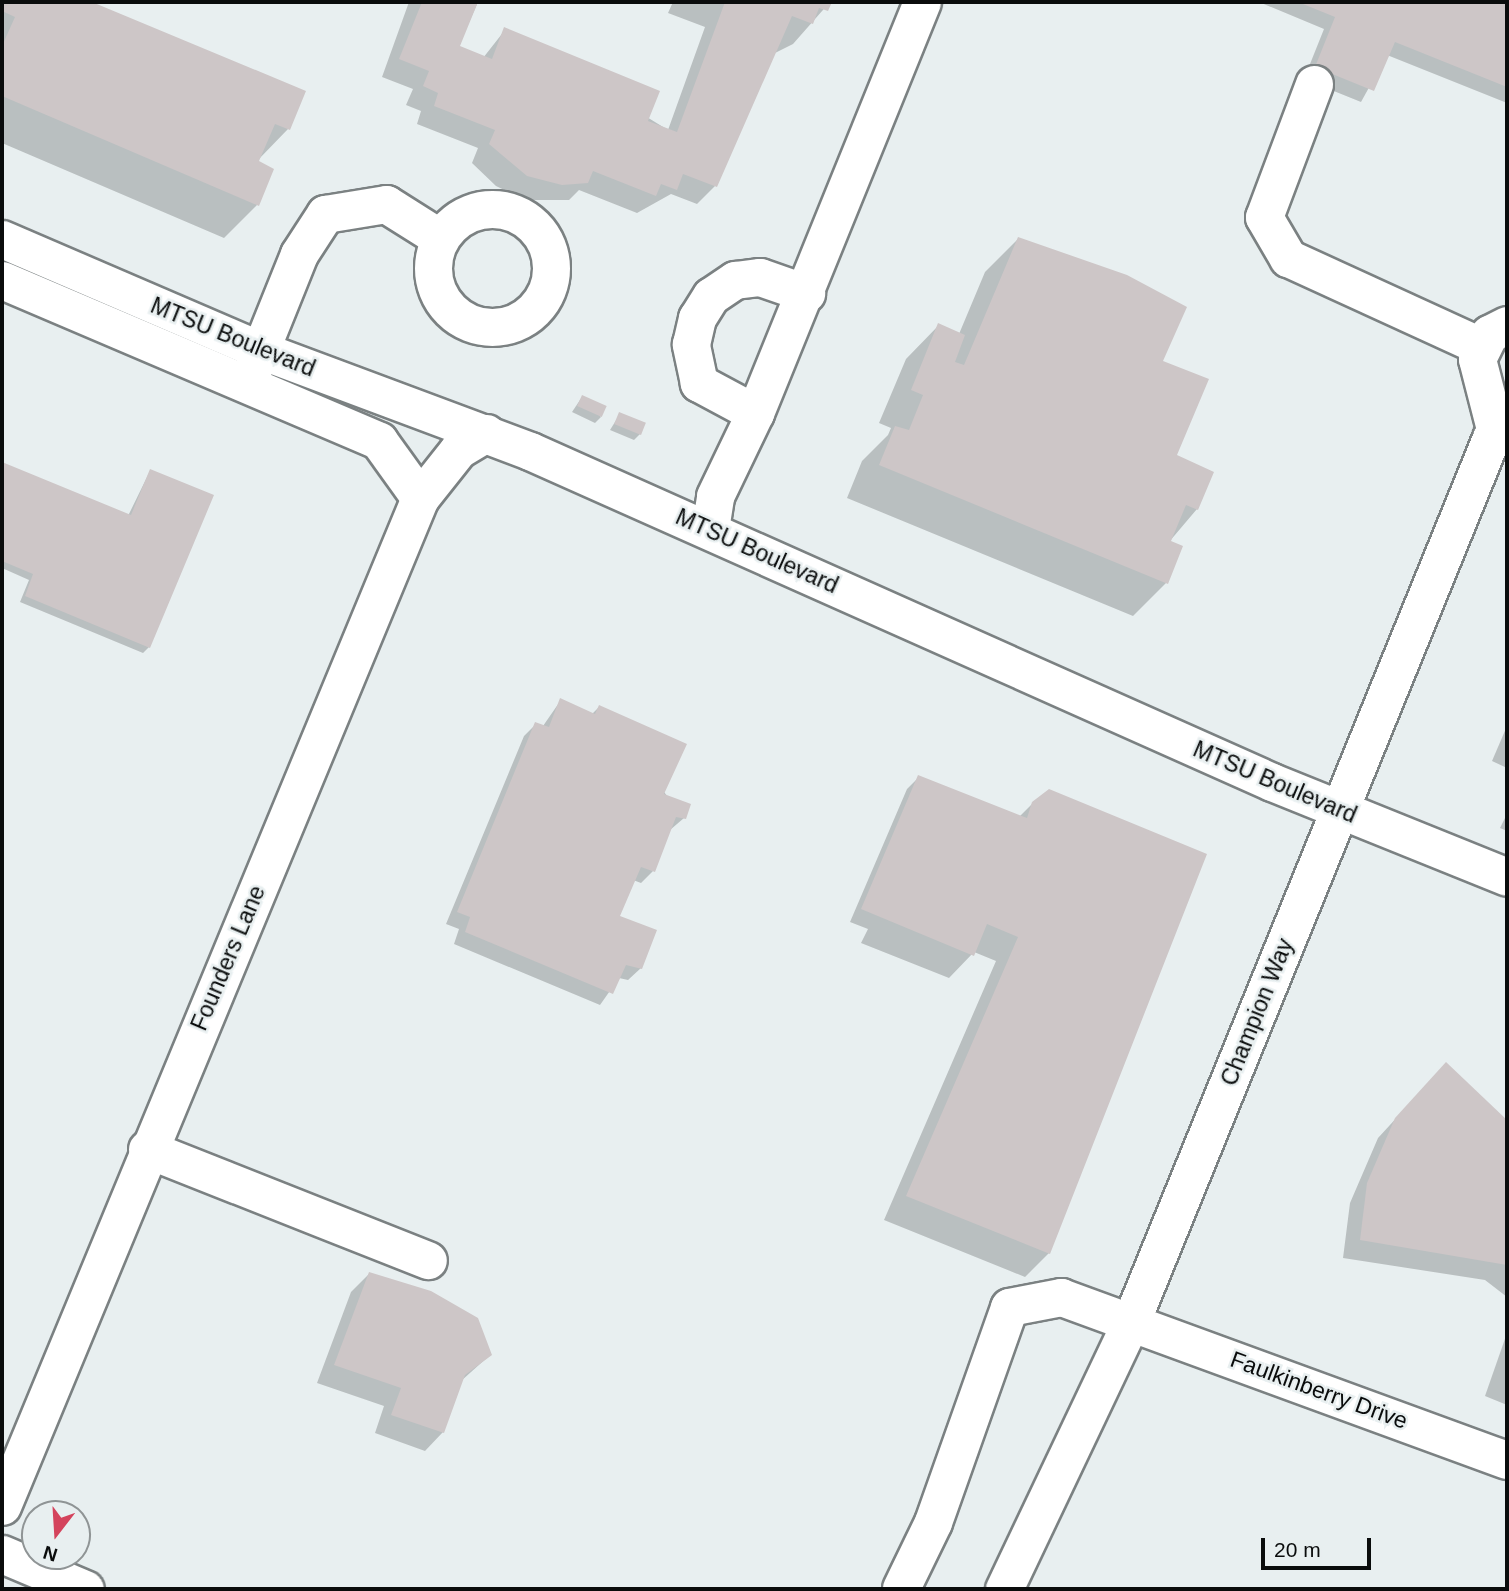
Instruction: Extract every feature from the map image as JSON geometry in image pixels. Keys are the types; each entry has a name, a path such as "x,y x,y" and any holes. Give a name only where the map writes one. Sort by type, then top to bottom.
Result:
{"street":[{"path":"710,529 715,496 755,413 806,293 922,2"},
{"path":"1314,84 1264,217 1288,258 1446,328 1494,335 1478,372 1501,424"},
{"path":"254,367 299,254 325,214 386,204 440,238"},
{"name":"MTSU Boulevard","path":"2,239 254,367 379,441 420,498"},
{"path":"755,413 699,383 691,344 697,318 711,296 735,280 760,277 806,293"},
{"name":"MTSU Boulevard","path":"2,280 254,367 486,433 710,529 1339,810 1507,877"},
{"name":"Champion Way","path":"1004,1589 1132,1319 1339,810 1501,424"},
{"name":"Founders Lane","path":"2,1506 147,1149 420,498 458,450 486,433"},
{"path":"147,1149 428,1260"},
{"name":"Faulkinberry Drive","path":"901,1588 933,1522 1009,1307 1061,1297 1132,1319 1507,1460"},
{"path":"2,1554 85,1589"}],"building":[{"path":"2,2 92,2 306,91 290,130 275,124 259,161 274,169 259,206 2,96 2,46 15,17 2,11"},
{"path":"422,2 478,2 460,46 492,59 504,27 660,91 648,121 677,132 725,2 832,2 828,11 819,8 813,24 792,16 717,187 683,174 677,190 661,184 656,196 593,171 588,183 562,185 527,176 489,144 495,130 434,106 438,93 423,86 429,71 399,59"},
{"path":"1298,2 1507,2 1507,87 1395,42 1374,91 1315,67 1335,17"},
{"path":"1018,237 1127,275 1187,307 1163,361 1209,379 1177,455 1214,472 1198,510 1186,505 1171,541 1183,546 1168,584 879,465 895,426 909,430 923,395 911,390 938,323 965,335 955,362 964,365"},
{"path":"582,395 607,406 602,417 577,406"},
{"path":"619,412 646,423 641,435 614,424"},
{"path":"2,462 131,515 150,469 214,495 150,648 25,596 33,574 2,561"},
{"path":"560,698 595,714 599,705 687,744 664,794 691,804 686,819 676,817 655,872 641,867 620,916 657,930 642,969 626,965 613,994 465,932 470,917 457,912 535,722 549,727"},
{"path":"918,775 1027,818 1032,802 1049,789 1207,854 1050,1254 906,1196 1018,937 987,924 974,956 861,909"},
{"path":"1446,1062 1507,1120 1507,1265 1360,1240 1367,1183 1395,1118"},
{"path":"369,1272 431,1291 478,1318 492,1355 465,1375 444,1433 391,1415 401,1388 334,1365"}]}
